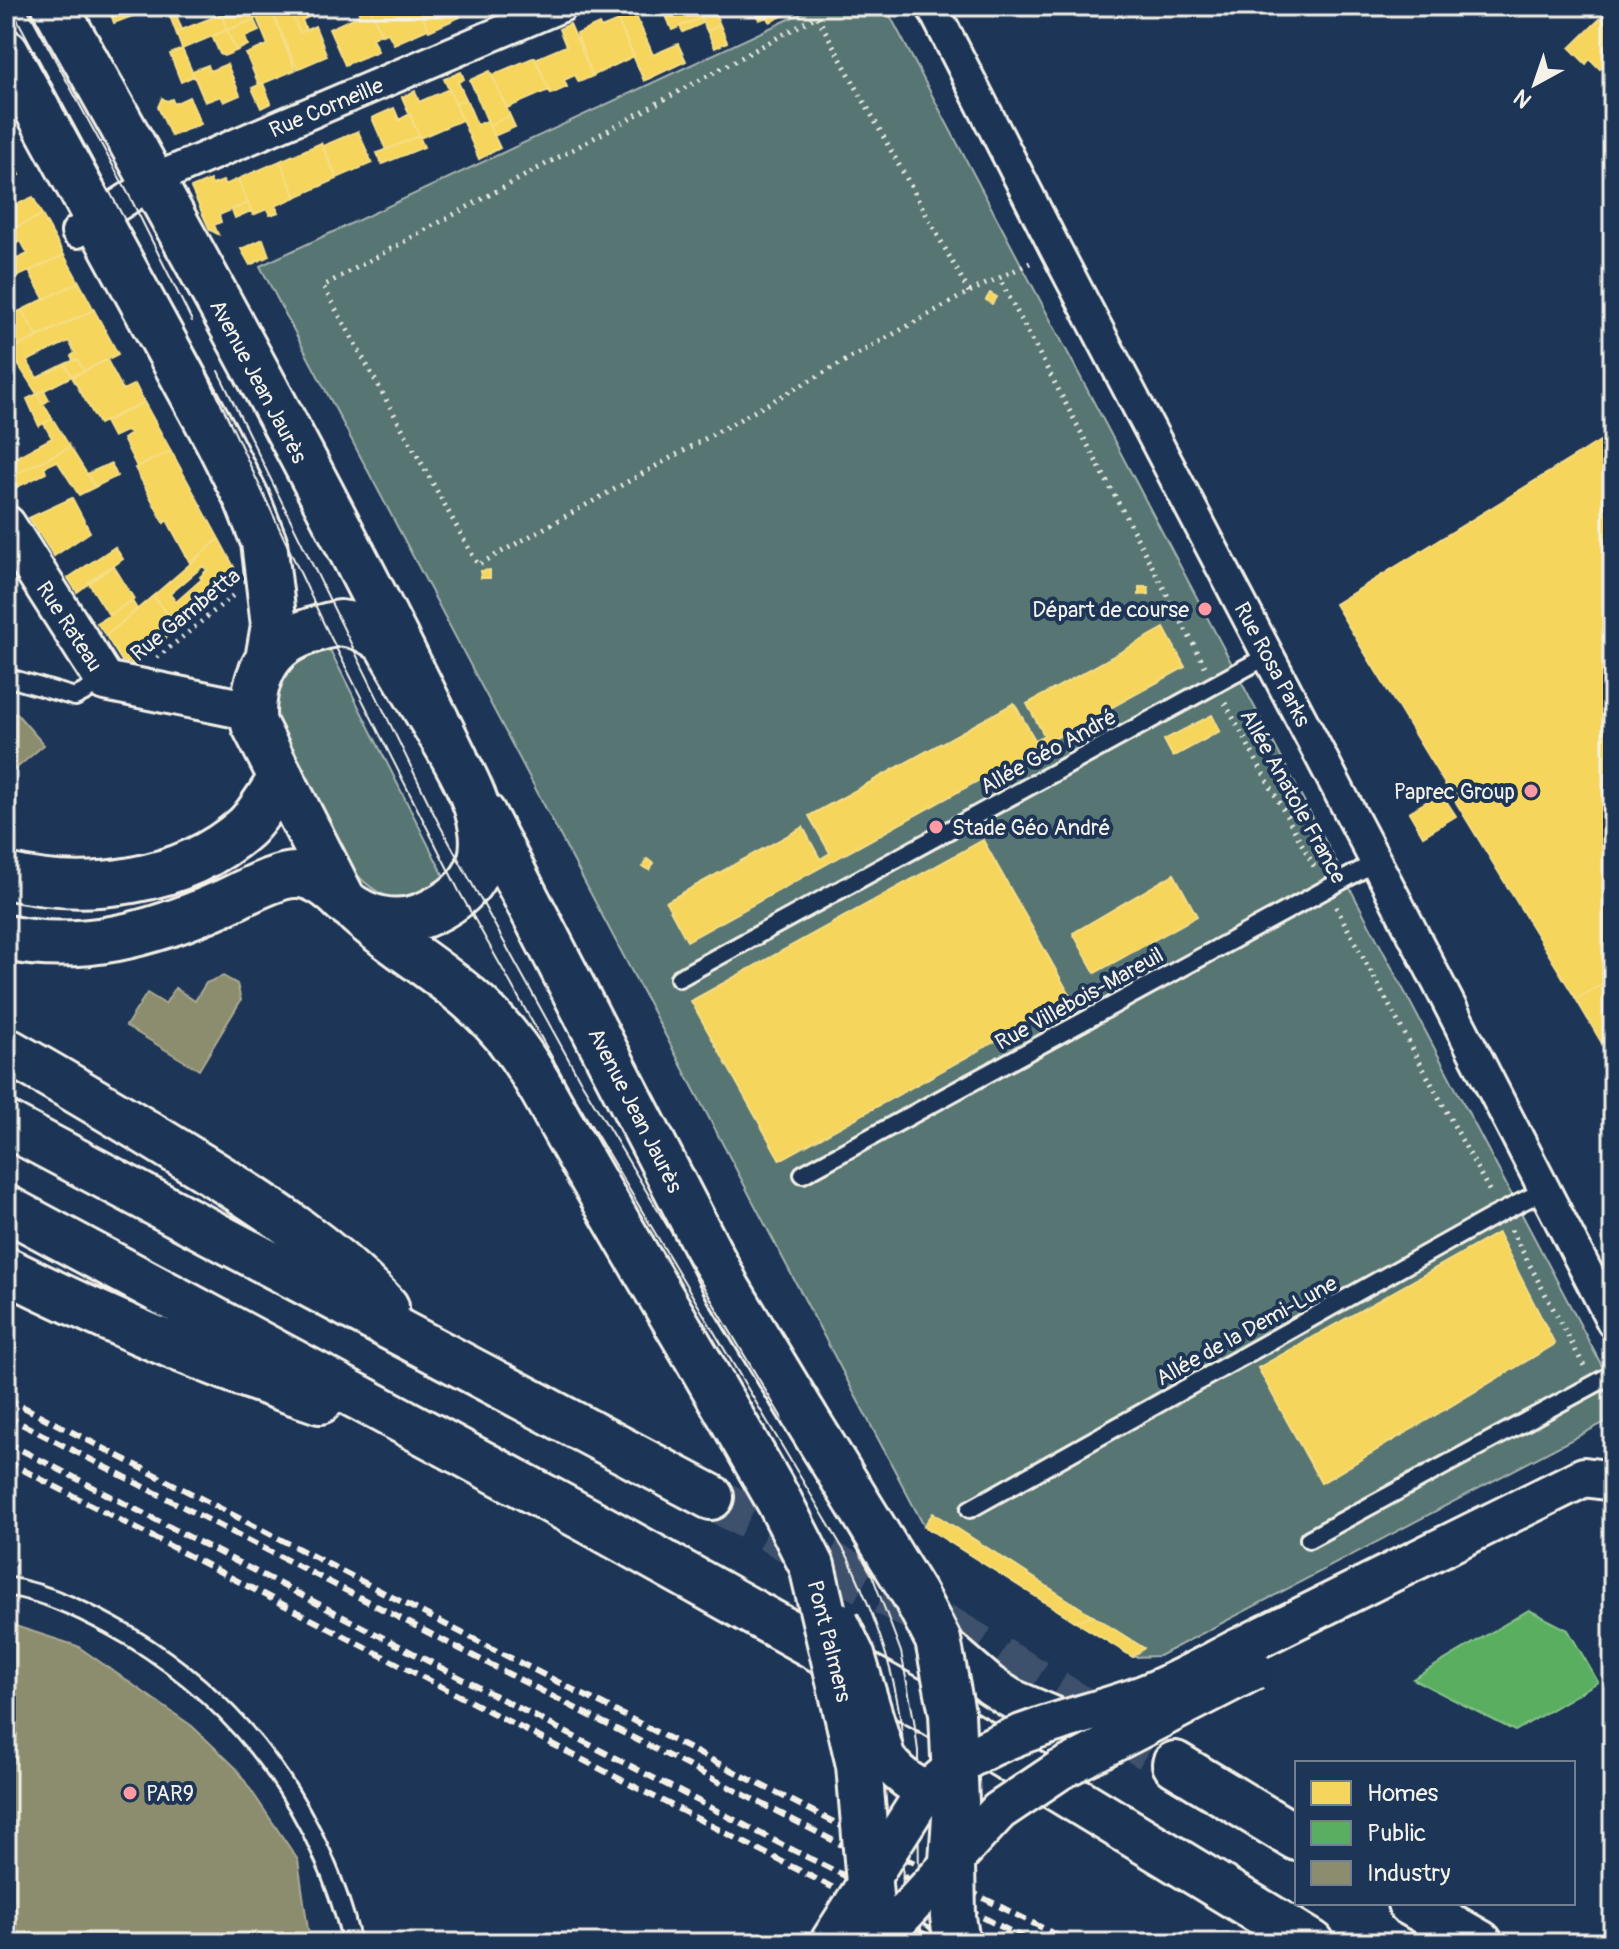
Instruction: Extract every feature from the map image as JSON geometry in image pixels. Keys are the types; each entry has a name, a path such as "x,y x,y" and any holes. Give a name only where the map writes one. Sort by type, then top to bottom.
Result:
{"main road":[{"name":"Avenue Jean Jaurès","path":"55,6 341,533 728,1289 914,1594 938,1640 952,1713 946,1788 957,1943"},
{"path":"6,52 87,226 217,439 247,499 264,542 274,625 269,654 257,680 252,711 254,724 348,905"},
{"path":"269,654 299,634 325,626 340,623 369,630 386,643 456,760"},
{"path":"6,876 88,885 146,878 199,860 246,827 281,779"},
{"path":"6,938 25,942 84,944 141,934 190,917 279,878 296,874 331,888 348,905 373,918 394,921 412,919 460,893 471,882 480,863 482,824 477,801"},
{"name":"Pont Palmers","path":"348,905 386,938 443,975 468,996 514,1045 779,1501 812,1566 859,1765 870,1877 871,1936"},
{"path":"6,1050 113,1111 247,1194 368,1287 421,1343"},
{"path":"6,1124 711,1497"},
{"path":"6,1208 589,1521 930,1711 1312,1943"},
{"path":"6,1270 104,1318 179,1350 319,1400 410,1427"},
{"path":"1175,1764 1295,1837"},
{"path":"1414,1905 1480,1943"}],"street":[{"name":"Rue Corneille","path":"87,226 152,181 562,6"},
{"name":"Rue Rosa Parks","path":"932,6 1613,1323"},
{"name":"Rue Rateau","path":"6,525 114,683 252,711"},
{"path":"871,1936 952,1861 999,1811 1060,1770 1246,1660 1596,1498 1612,1481"},
{"path":"812,1566 855,1655 886,1759 904,1777 946,1788 999,1811"},
{"path":"938,1640 990,1685 1010,1698 1060,1719"},
{"path":"870,1877 946,1788 996,1744 1060,1719 1147,1694 1246,1660"}],"lane":[{"name":"Allée Géo André","path":"679,978 1269,655"},
{"path":"6,677 75,697 114,683"},
{"name":"Rue Villebois-Mareuil","path":"803,1174 1376,862"},
{"name":"Allée de la Demi-Lune","path":"970,1509 1545,1190"},
{"path":"1309,1539 1613,1374"},
{"path":"6,1586 29,1590 99,1618 164,1657 222,1706 272,1764 312,1829 341,1898 352,1943"}],"path":[{"path":"969,292 817,16 323,286 478,565 969,292 1056,250"},
{"name":"Allée Anatole France","path":"999,278 1215,685 1594,1384"},
{"name":"Rue Gambetta","path":"114,683 267,567"}],"green space":[{"name":"Stade Géo André","path":"817,6 885,6 1613,1387 1613,1418 1159,1656 1133,1657 924,1526 260,266"},
{"path":"328,646 447,882 421,896 397,899 388,896 363,881 349,866 279,728 277,698 291,664 297,655"}],"building: Homes":[{"path":"108,6 159,6 114,23"},
{"path":"166,6 173,6 182,30 176,32"},
{"path":"242,6 270,6 272,12 227,30 221,14"},
{"path":"288,6 300,33 315,26 327,56 297,69 272,12"},
{"path":"288,6 319,6 321,11 302,20 306,30 300,33"},
{"path":"356,6 369,6 381,34 372,38 378,51 345,65 329,29 360,15"},
{"path":"418,6 428,29 394,44 388,33 382,35 370,8"},
{"path":"418,6 456,6 460,17 429,31"},
{"path":"662,6 712,6 720,25 707,31 701,18 672,30"},
{"path":"753,6 763,6 768,17 759,20"},
{"path":"803,6 770,22 764,7"},
{"path":"633,9 653,55 678,44 686,61 644,81 616,16"},
{"path":"272,12 295,70 259,85 246,54 268,45 257,18"},
{"path":"221,14 227,30 182,49 176,32"},
{"path":"1605,14 1613,23 1613,57 1600,69 1590,59 1586,64 1570,48"},
{"path":"701,18 703,23 683,32 680,26"},
{"path":"254,20 259,31 245,37 248,45 236,51 227,30"},
{"path":"618,21 634,56 592,76 577,34 599,24 601,28"},
{"path":"570,24 593,76 579,82 575,75 564,80 567,87 551,94 535,59 566,46 559,29"},
{"path":"720,25 727,42 715,48 707,31"},
{"path":"227,30 236,51 224,56 220,54 212,36"},
{"path":"182,49 194,76 181,82 170,54"},
{"path":"535,57 549,90 507,108 492,75"},
{"path":"227,64 240,95 224,102 221,96 205,102 192,71 208,65 210,71"},
{"path":"490,71 510,116 489,125 470,80"},
{"path":"461,72 464,79 458,82 466,99 455,103 444,79"},
{"path":"263,83 271,103 261,108 252,88"},
{"path":"449,89 462,120 420,138 402,97 415,91 419,102"},
{"path":"189,97 201,124 171,136 158,107 162,98 167,101 172,99 174,104"},
{"path":"466,99 477,125 487,121 500,148 479,159 455,103"},
{"path":"394,108 399,120 410,114 419,136 386,150 372,118"},
{"path":"510,116 515,127 494,136 489,125"},
{"path":"358,131 372,163 337,178 323,146"},
{"path":"419,136 424,147 382,164 377,153"},
{"path":"321,143 337,179 296,197 280,161"},
{"path":"6,147 20,175 6,181"},
{"path":"280,161 296,197 275,206 279,212 270,215 267,209 253,215 238,179"},
{"path":"238,179 248,203 219,215 221,222 214,225 218,234 210,230 191,188 210,180 212,185 223,181 225,185"},
{"path":"33,197 42,215 6,232 6,209"},
{"path":"248,203 251,211 235,218 232,210"},
{"path":"42,215 64,255 6,282 6,264 28,254 21,241 6,248 6,232"},
{"path":"263,239 269,256 250,265 241,249"},
{"path":"64,255 79,282 44,299 29,271"},
{"path":"79,282 94,310 38,337 22,310"},
{"path":"990,293 997,297 992,304 986,300"},
{"path":"22,310 38,337 6,352 6,317"},
{"path":"94,310 118,354 84,371 77,359 73,360 71,356 75,353 69,341 27,361 37,378 65,364 72,376 37,394 9,350"},
{"path":"77,359 84,371 72,376 65,364"},
{"path":"107,360 123,390 135,384 144,402 99,424 72,377"},
{"path":"44,390 49,400 43,404 37,394"},
{"path":"37,394 52,418 39,426 27,399"},
{"path":"144,402 171,451 137,467 123,439 130,434 128,430 113,437 105,422"},
{"path":"52,418 70,447 6,479 6,447 13,459 52,438 44,424"},
{"name":"Paprec Group","path":"1613,433 1613,978 1576,999 1335,604"},
{"path":"70,447 95,487 79,495 57,461 44,467 46,473 11,490 6,479"},
{"path":"171,451 219,539 190,563 167,520 164,523 135,468"},
{"path":"111,463 117,476 95,487 87,474"},
{"path":"72,498 90,532 54,556 29,518"},
{"path":"219,539 235,569 233,581 179,627 153,596","holes":["203,566 207,570 200,577 202,579 176,602 170,594"]},
{"path":"115,547 123,559 77,592 68,578"},
{"path":"113,565 134,599 109,615 88,582"},
{"path":"490,570 490,578 481,578 481,571"},
{"path":"1139,587 1148,587 1149,594 1139,595"},
{"path":"153,596 179,627 136,664 122,661 106,636"},
{"path":"132,601 137,609 106,636 97,623"},
{"path":"1164,628 1185,667 687,941 666,902 803,827 820,859 830,853 809,816 1014,703 1035,740 1044,735 1027,704"},
{"path":"1212,715 1220,731 1173,757 1164,740"},
{"path":"1441,793 1456,816 1423,836 1409,812"},
{"path":"983,840 1072,999 780,1160 691,1001"},
{"path":"647,859 654,863 649,870 643,867"},
{"path":"1174,874 1197,916 1095,973 1073,933"},
{"path":"1613,978 1613,1062 1576,999"},
{"path":"1498,1233 1555,1344 1321,1483 1258,1368"},
{"path":"933,1513 1093,1616 1075,1621 924,1526"},
{"path":"1093,1616 1144,1648 1133,1657 1075,1621"}],"building: Public":[{"path":"1529,1610 1568,1630 1598,1682 1515,1731 1413,1679"}],"building: Industry":[{"path":"16,713 44,745 6,777 6,722"},
{"path":"223,976 237,984 241,1000 199,1070 126,1026 147,993 165,1004 175,988 195,1001 206,983"},
{"name":"PAR9","path":"6,1623 77,1646 192,1726 236,1768 298,1860 310,1943 6,1943"}],"tunnel":[{"path":"711,1497 944,1626 1175,1764"}],"tram line":[{"path":"10,6 207,373 325,626 460,893 576,1100 848,1557 884,1649 901,1721 904,1770 903,1894 907,1943"},
{"path":"26,6 130,197 192,321"},
{"path":"218,371 438,822 580,1080 822,1485 872,1575 901,1652 914,1720 918,1751 922,1943"}],"railway":[{"path":"6,1398 1072,1943"},
{"path":"6,1416 1033,1943"},
{"path":"6,1442 779,1843 979,1943"},
{"path":"6,1461 942,1943"}],"place":[{"name":"Départ de course","path":"1205,609"},
{"name":"Paprec Group","path":"1531,791"},
{"name":"Stade Géo André","path":"936,827"},
{"name":"PAR9","path":"130,1793"}]}
